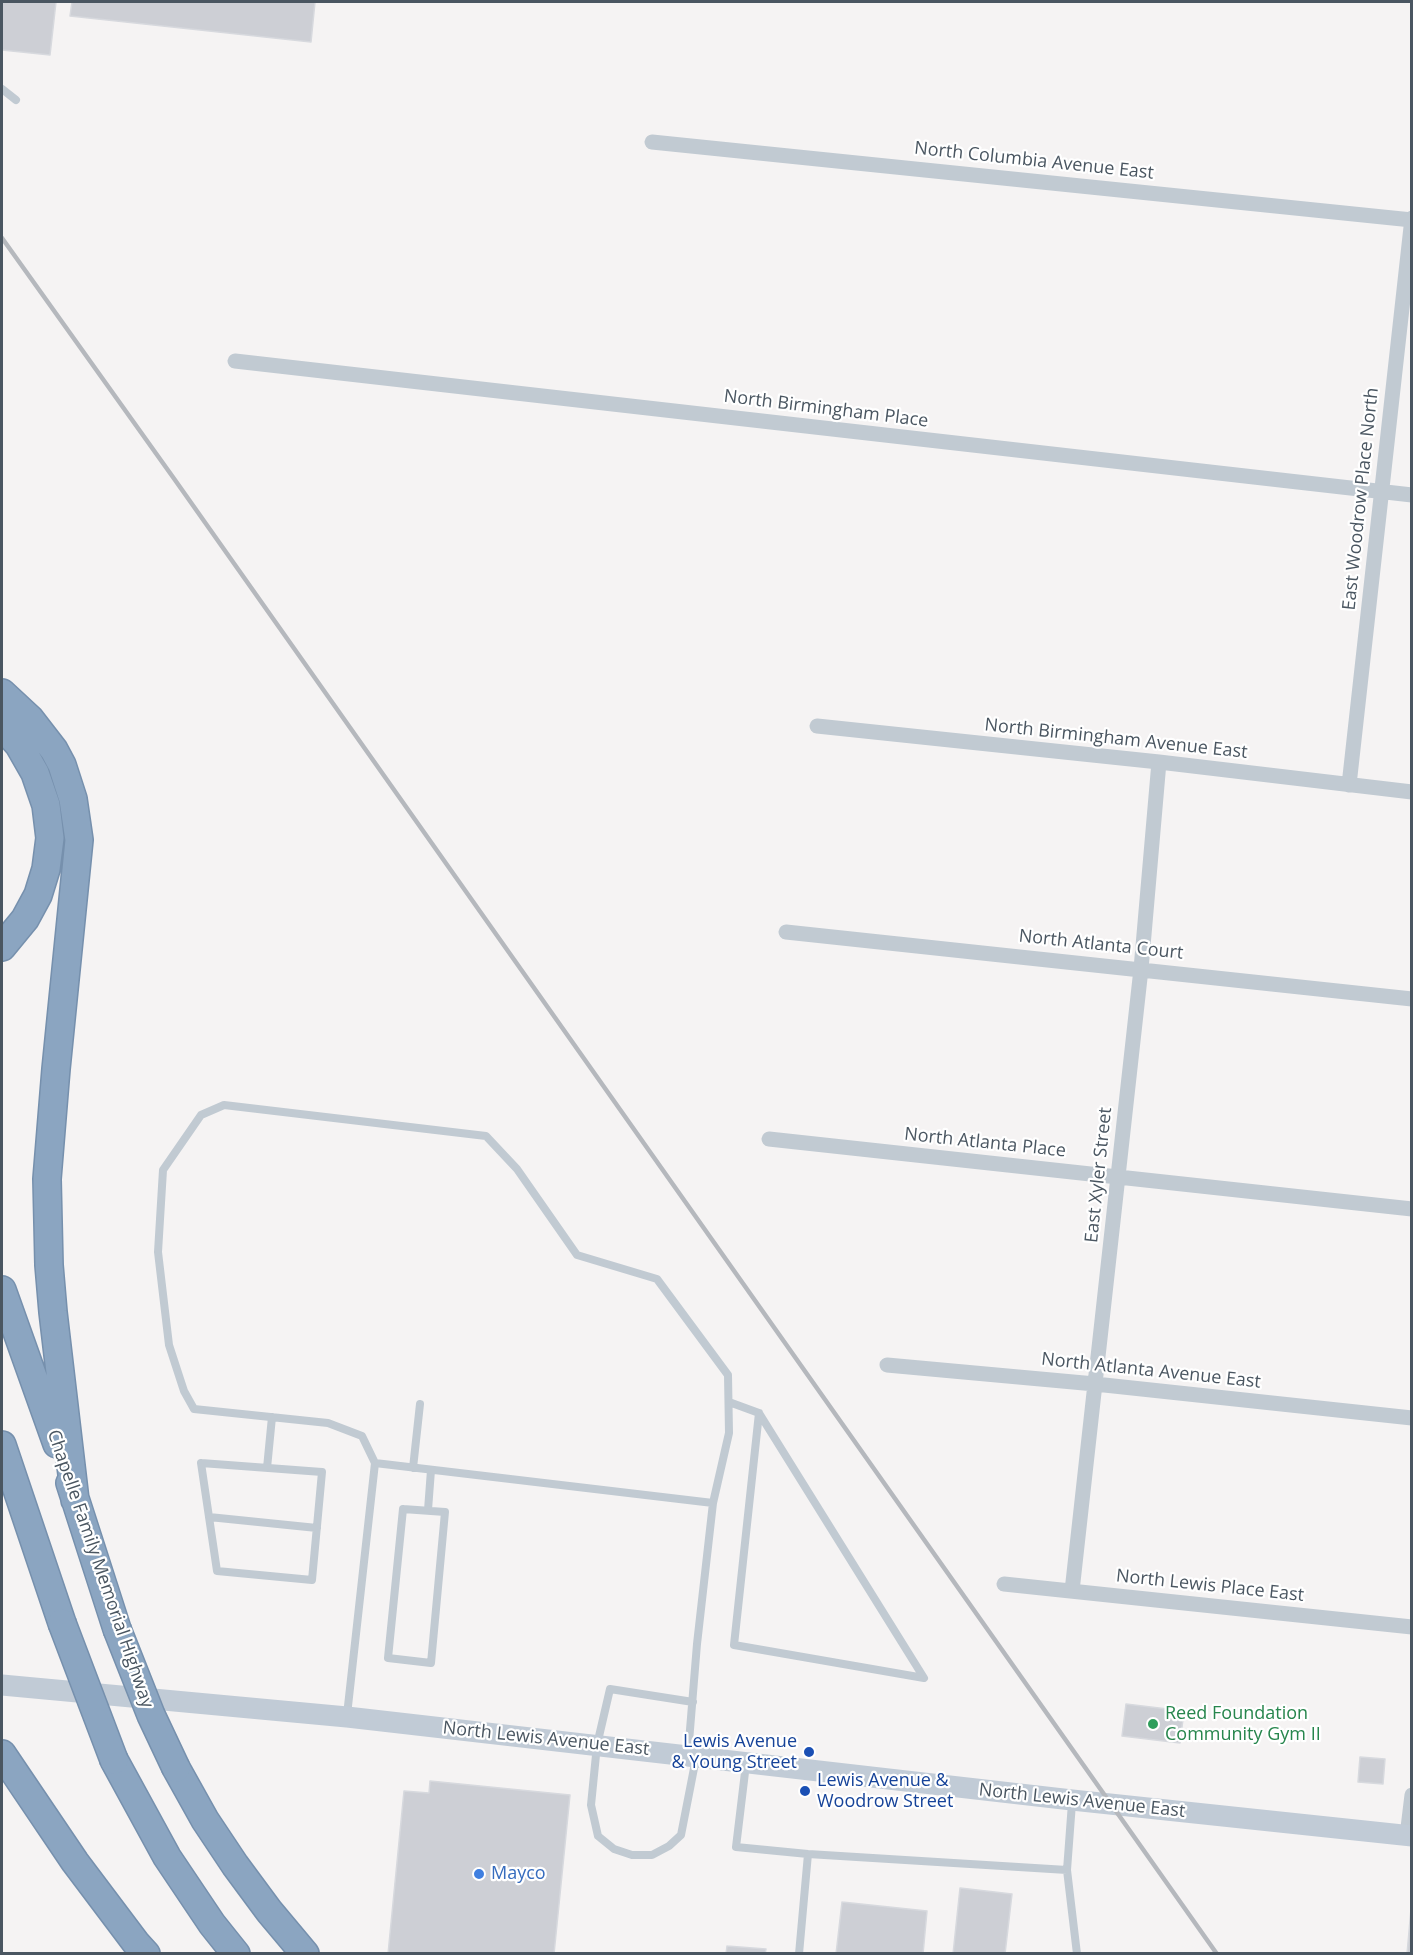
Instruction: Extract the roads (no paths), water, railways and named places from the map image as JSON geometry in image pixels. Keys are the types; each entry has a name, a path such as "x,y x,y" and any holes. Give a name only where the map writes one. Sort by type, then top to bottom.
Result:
{"highway":[{"path":"2,693 30,719 54,750 62,765 73,799 79,840 54,1081 47,1179 53,1312 75,1500"},
{"path":"2,726 19,745 36,772 46,805 50,838 46,868 38,895 25,919 2,947"},
{"name":"Chapelle Family Memorial Highway","path":"2,1290 38,1387 117,1629 151,1715 176,1768 205,1820 269,1911 305,1953"},
{"path":"2,1445 62,1623 114,1760 167,1857 212,1924 236,1953"},
{"path":"2,1754 75,1862 146,1953"}],"main road":[{"name":"North Lewis Avenue East","path":"2,1685 347,1717 1409,1836"}],"street":[{"name":"North Columbia Avenue East","path":"651,142 1411,219"},
{"name":"East Woodrow Place North","path":"1349,785 1411,219"},
{"name":"North Birmingham Place","path":"235,361 1412,495"},
{"name":"North Birmingham Avenue East","path":"817,726 1159,762 1412,792"},
{"name":"East Xyler Street","path":"1072,1592 1141,969 1159,762"},
{"name":"North Atlanta Court","path":"786,932 1412,999"},
{"name":"North Atlanta Place","path":"769,1139 1412,1209"},
{"name":"North Atlanta Avenue East","path":"887,1365 1095,1384 1412,1418"},
{"name":"North Lewis Place East","path":"1004,1584 1412,1627"},
{"path":"1409,1836 1412,1795"}],"lane":[{"path":"2,89 16,100"},
{"path":"347,1717 375,1463 362,1436 328,1423 194,1409 184,1391 169,1345 158,1252 163,1170 201,1115 225,1105 486,1136 517,1169 577,1255 657,1279 728,1375 729,1433 713,1503 693,1702 692,1756 686,1818 681,1835 669,1846 652,1855 632,1855 614,1849 598,1836 591,1805 597,1745 610,1689 693,1702"},
{"path":"729,1402 759,1413 924,1678 734,1645 759,1413"},
{"path":"413,1468 420,1404"},
{"path":"267,1468 272,1417"},
{"path":"201,1463 267,1468 322,1472 312,1580 217,1571 201,1463"},
{"path":"375,1463 713,1503"},
{"path":"428,1510 431,1470"},
{"path":"403,1509 428,1510 445,1512 431,1663 388,1658 403,1509"},
{"path":"209,1517 317,1528"},
{"path":"746,1762 736,1847 808,1854 1067,1870"},
{"path":"1072,1800 1067,1870 1077,1953"},
{"path":"799,1953 808,1854"}],"railway":[{"path":"2,238 1217,1954"}],"place":[{"name":"Reed Foundation Community Gym II","path":"1153,1724"},
{"name":"Lewis Avenue & Young Street","path":"809,1752"},
{"name":"Lewis Avenue & Woodrow Street","path":"805,1791"},
{"name":"Mayco","path":"479,1874"}]}
